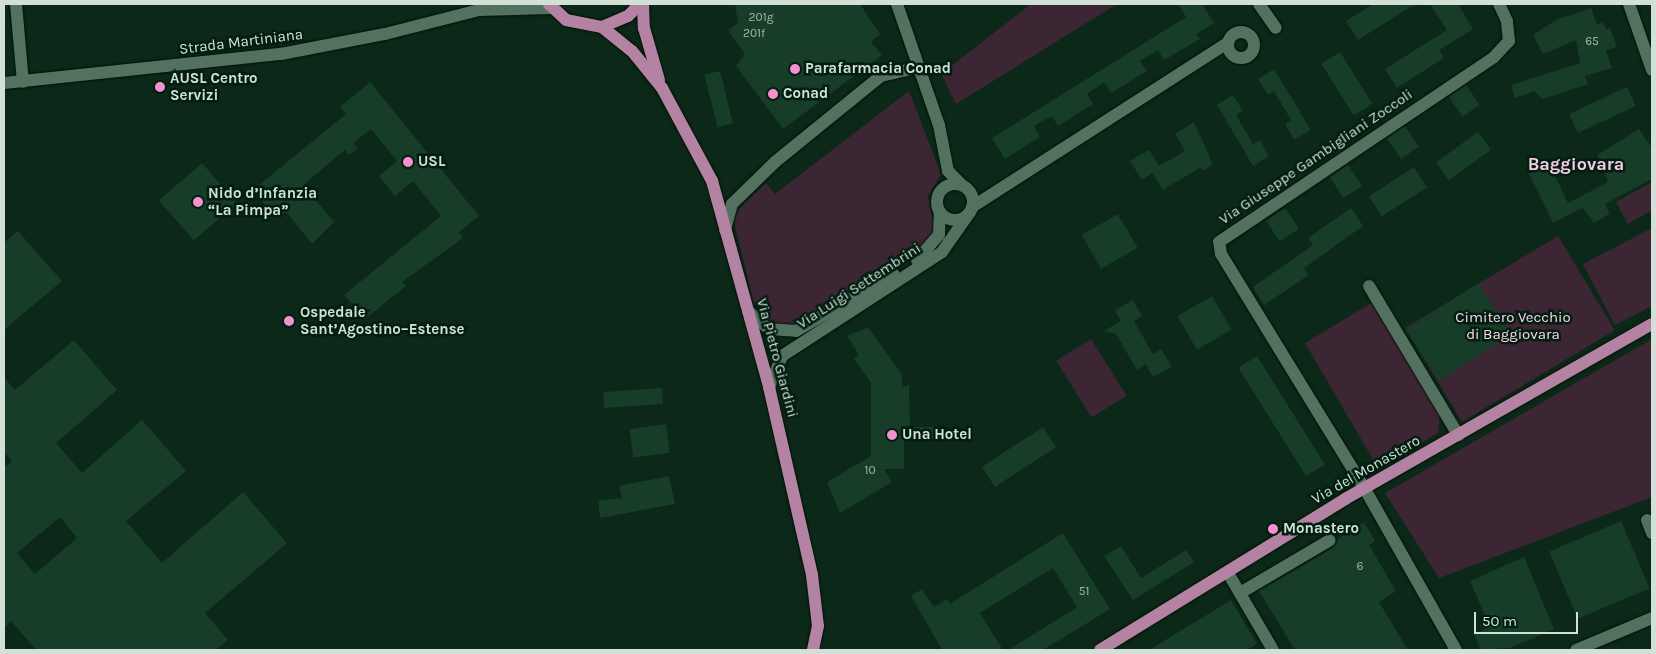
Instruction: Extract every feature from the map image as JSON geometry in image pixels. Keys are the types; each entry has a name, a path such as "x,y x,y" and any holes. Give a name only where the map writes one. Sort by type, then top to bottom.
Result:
{"main road":[{"name":"Via Pietro Giardini","path":"550,6 584,26 602,27 628,16 642,4"},
{"name":"Via Pietro Giardini","path":"642,4 644,28 662,88"},
{"name":"Via Pietro Giardini","path":"602,27 632,51 662,88 712,182 769,387 816,598 813,650"},
{"name":"Via del Monastero","path":"1100,650 1364,489 1652,324"}],"street":[{"path":"16,4 23,82"},
{"path":"897,4 919,73 929,93 948,171 964,186 971,209 955,220 940,212 937,202 948,171"},
{"path":"1260,4 1276,28"},
{"name":"Via Giuseppe Gambigliani Zoccoli","path":"1364,489 1221,254 1219,242 1494,57 1509,41 1508,21 1499,4"},
{"path":"1628,4 1652,70"},
{"name":"Strada Martiniana","path":"4,83 281,54 484,7 550,6"},
{"name":"Via Luigi Settembrini","path":"769,387 782,356 942,252 971,209 994,190 1214,56 1229,49"},
{"path":"726,230 732,204 748,186 881,76 919,73"},
{"path":"943,188 964,186 994,190"},
{"name":"Via Luigi Settembrini","path":"748,311 775,331 802,328 923,255 939,235 940,212"},
{"path":"1369,286 1458,435"},
{"path":"1364,489 1456,650"},
{"path":"1647,520 1652,533"},
{"path":"1240,593 1330,540"},
{"path":"1228,573 1273,650"},
{"path":"1576,650 1652,618"}],"green space":[{"path":"1031,4 1117,4 956,104 941,74"},
{"path":"909,91 941,174 928,196 935,232 919,254 798,325 785,328 772,324 754,303 734,222 738,210 766,183 775,194"},
{"path":"1652,182 1652,210 1628,224 1616,202"},
{"path":"1652,228 1652,306 1615,325 1583,264"},
{"name":"Cimitero Vecchio di Baggiovara","path":"1558,236 1615,330 1462,422 1405,328"},
{"path":"1373,302 1440,413 1438,433 1378,468 1305,343"},
{"path":"1091,339 1127,396 1092,418 1056,361"},
{"path":"1652,339 1652,497 1439,578 1385,493"}],"building":[{"path":"735,4 860,4 880,34 871,42 882,55 783,129 736,66 745,54 728,30 738,23"},
{"path":"1178,4 1202,4 1214,23 1196,34 1200,39 1164,60 1158,50 1140,61 1147,71 1111,93 1104,82 1087,94 1093,104 1058,126 1052,116 1034,126 1040,137 1005,159 992,138 1186,17"},
{"path":"1373,4 1415,4 1358,40 1346,21"},
{"path":"1430,4 1458,4 1473,29 1439,50 1444,58 1397,88 1385,69 1447,30"},
{"path":"1591,8 1597,25 1603,22 1606,30 1610,28 1617,47 1606,50 1612,68 1585,76 1588,84 1543,99 1534,91 1515,98 1511,85 1580,63 1576,40 1543,54 1533,35 1556,20"},
{"path":"1340,52 1372,104 1354,115 1321,64"},
{"path":"1274,69 1311,130 1294,140 1285,124 1291,120 1274,91 1268,95 1258,79"},
{"path":"720,71 733,123 718,127 704,75"},
{"path":"370,82 479,216 459,232 463,238 402,282 406,286 365,319 344,295 441,216 413,181 395,196 379,176 397,161 371,129 353,143 358,148 349,155 345,150 303,185 334,222 312,244 287,213 273,215 253,190 346,114 340,107"},
{"path":"1466,85 1480,105 1463,117 1449,97"},
{"path":"1627,87 1636,106 1578,133 1569,114"},
{"path":"1233,95 1243,111 1236,115 1253,144 1260,140 1269,156 1253,166 1217,105"},
{"path":"1194,122 1213,164 1203,171 1201,167 1163,190 1152,173 1142,180 1130,161 1149,150 1159,166 1185,151 1175,134"},
{"path":"1405,126 1419,147 1401,159 1387,138"},
{"path":"1639,129 1652,148 1652,179 1605,204 1610,214 1594,223 1583,208 1553,223 1529,174 1549,163 1568,203 1608,182 1597,155"},
{"path":"1478,132 1491,150 1449,180 1436,163"},
{"name":"Nido d’Infanzia “La Pimpa”","path":"202,163 237,203 194,240 159,200"},
{"path":"1348,165 1362,186 1344,198 1330,177"},
{"path":"1414,167 1427,187 1382,217 1369,196"},
{"path":"1285,208 1299,229 1280,242 1266,221"},
{"path":"1351,208 1363,226 1304,268 1309,275 1264,305 1253,287 1313,245 1308,238"},
{"path":"1118,214 1138,248 1101,269 1082,235"},
{"path":"18,231 62,281 4,330 4,243"},
{"path":"1478,283 1511,334 1439,381 1406,330"},
{"path":"1212,296 1232,330 1197,350 1177,316"},
{"path":"1133,300 1142,316 1134,321 1153,354 1161,349 1172,367 1153,377 1146,364 1137,370 1116,334 1104,331 1121,321 1115,310"},
{"path":"868,327 901,373 903,387 909,385 910,427 943,427 943,440 904,440 904,469 884,469 892,482 840,513 827,482 871,456 871,383 854,359 859,355 847,336"},
{"path":"74,340 117,390 56,443 82,473 142,420 186,471 126,521 162,563 243,492 287,543 205,613 228,640 216,650 36,650 11,621 4,628 4,468 12,461 4,451 4,377 15,390","holes":["60,517 77,538 35,574 17,553"]},
{"path":"1257,356 1325,465 1306,476 1238,368"},
{"path":"662,388 663,404 604,408 603,392"},
{"path":"666,424 670,453 633,458 629,429"},
{"path":"1043,427 1056,447 995,487 982,467"},
{"path":"669,476 675,504 600,518 598,501 622,498 619,486"},
{"path":"1621,521 1650,588 1578,619 1549,551"},
{"path":"1364,522 1375,541 1369,545 1396,591 1379,602 1408,650 1295,650 1259,591 1334,547 1338,539"},
{"path":"1063,533 1110,609 1043,650 1008,650 1077,607 1053,568 980,613 1003,650 942,650 911,596 922,589 934,607 947,599 950,604"},
{"path":"1121,546 1141,578 1186,550 1194,562 1133,600 1104,556"},
{"path":"1524,557 1554,629 1510,648 1481,650 1474,634 1490,627 1470,581"},
{"path":"1231,600 1257,644 1247,650 1149,650"}],"place":[{"name":"Parafarmacia Conad","path":"795,69"},
{"name":"AUSL Centro Servizi","path":"160,87"},
{"name":"Conad","path":"773,94"},
{"name":"USL","path":"408,162"},
{"name":"Nido d’Infanzia “La Pimpa”","path":"198,202"},
{"name":"Ospedale Sant’Agostino–Estense","path":"289,321"},
{"name":"Una Hotel","path":"892,435"},
{"name":"Monastero","path":"1273,529"}],"district":[{"name":"Baggiovara","path":"1576,164"}]}
